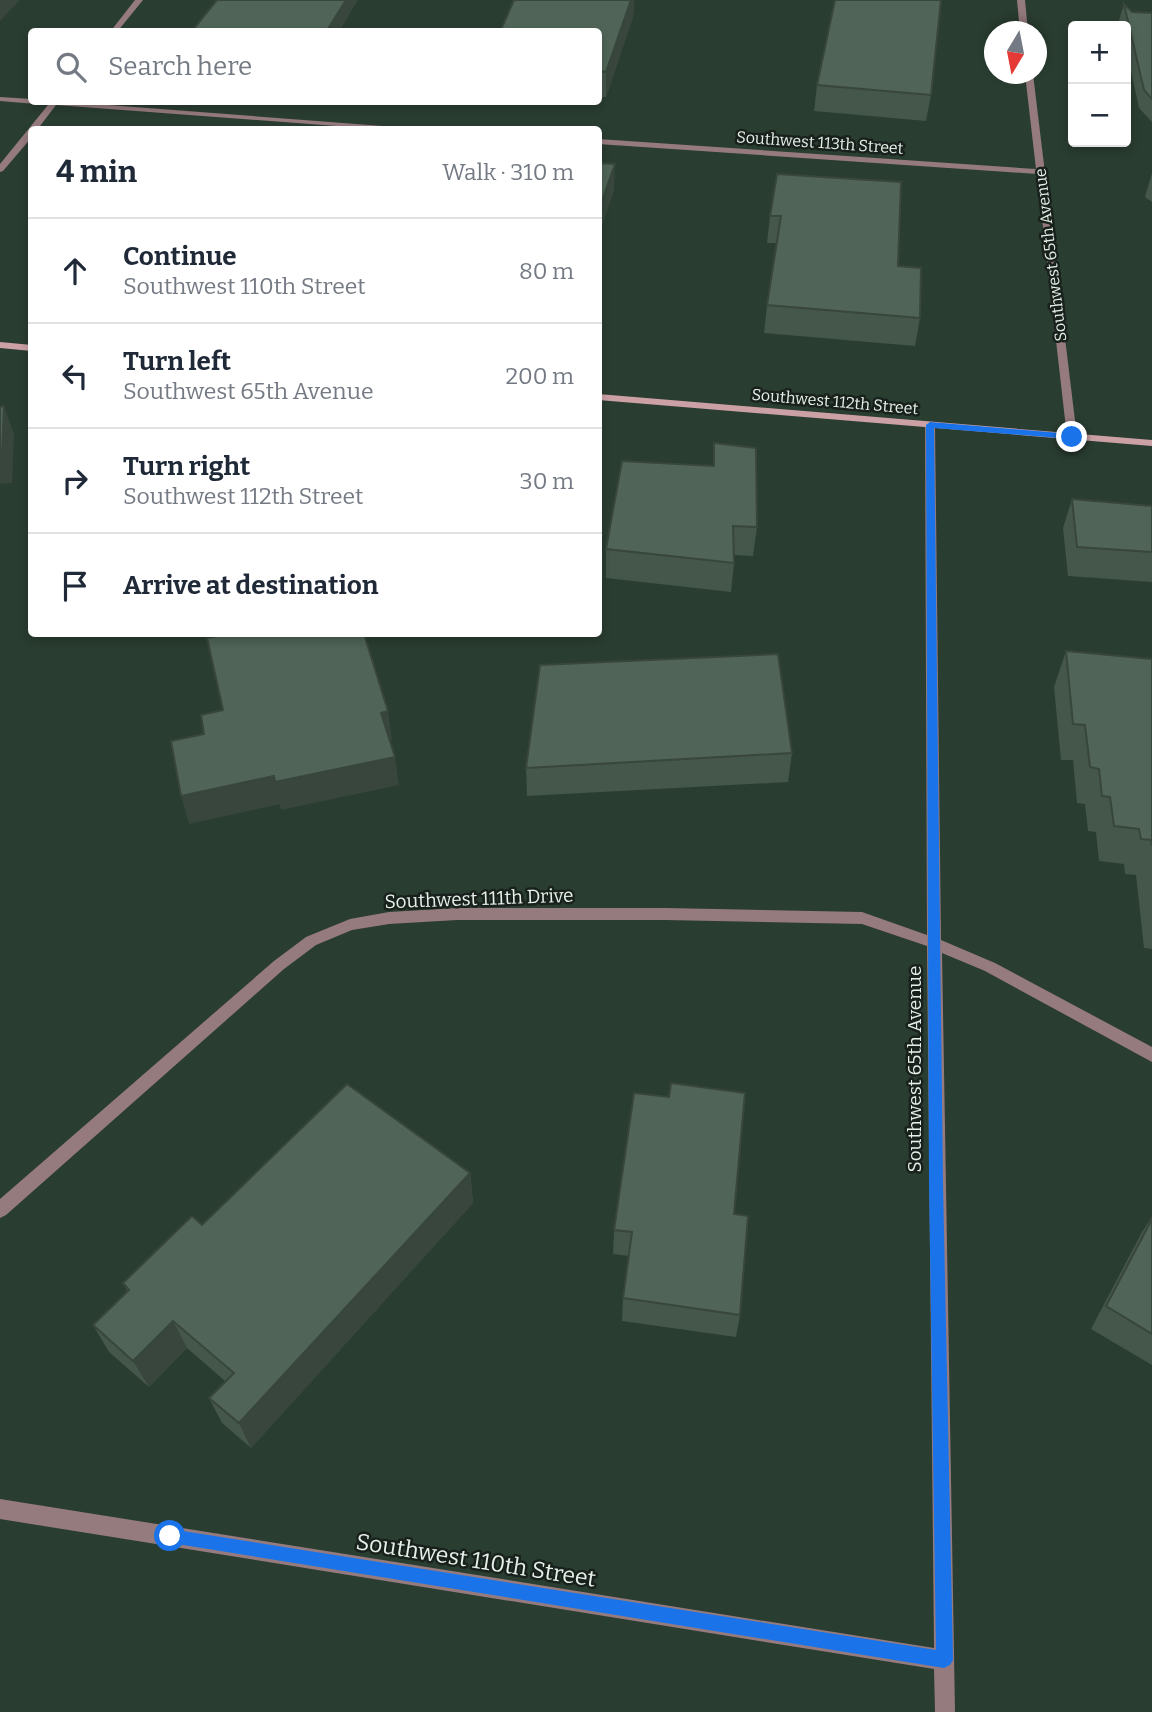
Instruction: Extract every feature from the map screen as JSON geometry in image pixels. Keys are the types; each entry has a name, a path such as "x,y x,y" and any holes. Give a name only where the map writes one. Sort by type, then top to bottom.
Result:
{"main road":[{"path":"0,345 28,348"},
{"name":"Southwest 112th Street","path":"602,397 1152,443"}],"street":[{"path":"116,28 139,0"},
{"path":"1021,0 1023,21"},
{"name":"Southwest 65th Avenue","path":"1030,84 1072,437"},
{"path":"0,99 28,101"},
{"path":"35,126 53,105"},
{"path":"95,105 377,126"},
{"path":"0,169 28,135"},
{"name":"Southwest 113th Street","path":"602,141 1040,172"},
{"name":"Southwest 65th Avenue","path":"930,425 945,1712"},
{"name":"Southwest 111th Drive","path":"0,1210 279,965 312,941 350,925 389,918 457,914 862,918 934,943 990,967 1152,1055"},
{"name":"Southwest 110th Street","path":"0,1509 944,1660"}],"building":[{"path":"217,0 346,0 328,28 194,28"},
{"path":"514,0 631,0 606,72 602,72 602,28 502,28"},
{"path":"835,0 941,0 931,95 817,85"},
{"path":"1124,4 1132,12 1152,13 1152,99 1144,90 1131,34 1131,21 1128,21"},
{"path":"602,163 615,164 602,201"},
{"path":"777,174 901,182 898,266 921,268 920,318 767,305 781,216 770,216"},
{"path":"4,406 2,454 0,454 0,407"},
{"path":"714,443 756,448 757,527 733,526 734,563 606,549 622,461 714,466"},
{"path":"1072,499 1152,506 1152,552 1077,547"},
{"path":"365,637 388,711 381,713 395,757 275,782 274,776 181,796 171,741 204,734 201,715 223,710 207,638"},
{"path":"1066,651 1152,659 1152,846 1151,840 1141,839 1139,829 1114,826 1110,797 1102,796 1099,769 1090,767 1085,725 1073,724"},
{"path":"778,654 792,753 526,768 540,665"},
{"path":"671,1083 745,1093 734,1214 748,1216 740,1315 623,1298 632,1232 614,1230 634,1093 669,1097"},
{"path":"347,1084 470,1173 239,1423 209,1398 234,1373 173,1321 133,1361 93,1325 129,1290 123,1283 192,1216 202,1225"},
{"path":"1152,1219 1152,1334 1106,1306"}],"route":[{"path":"170,1536 944,1660 936,1184 930,425 1072,437"}]}
